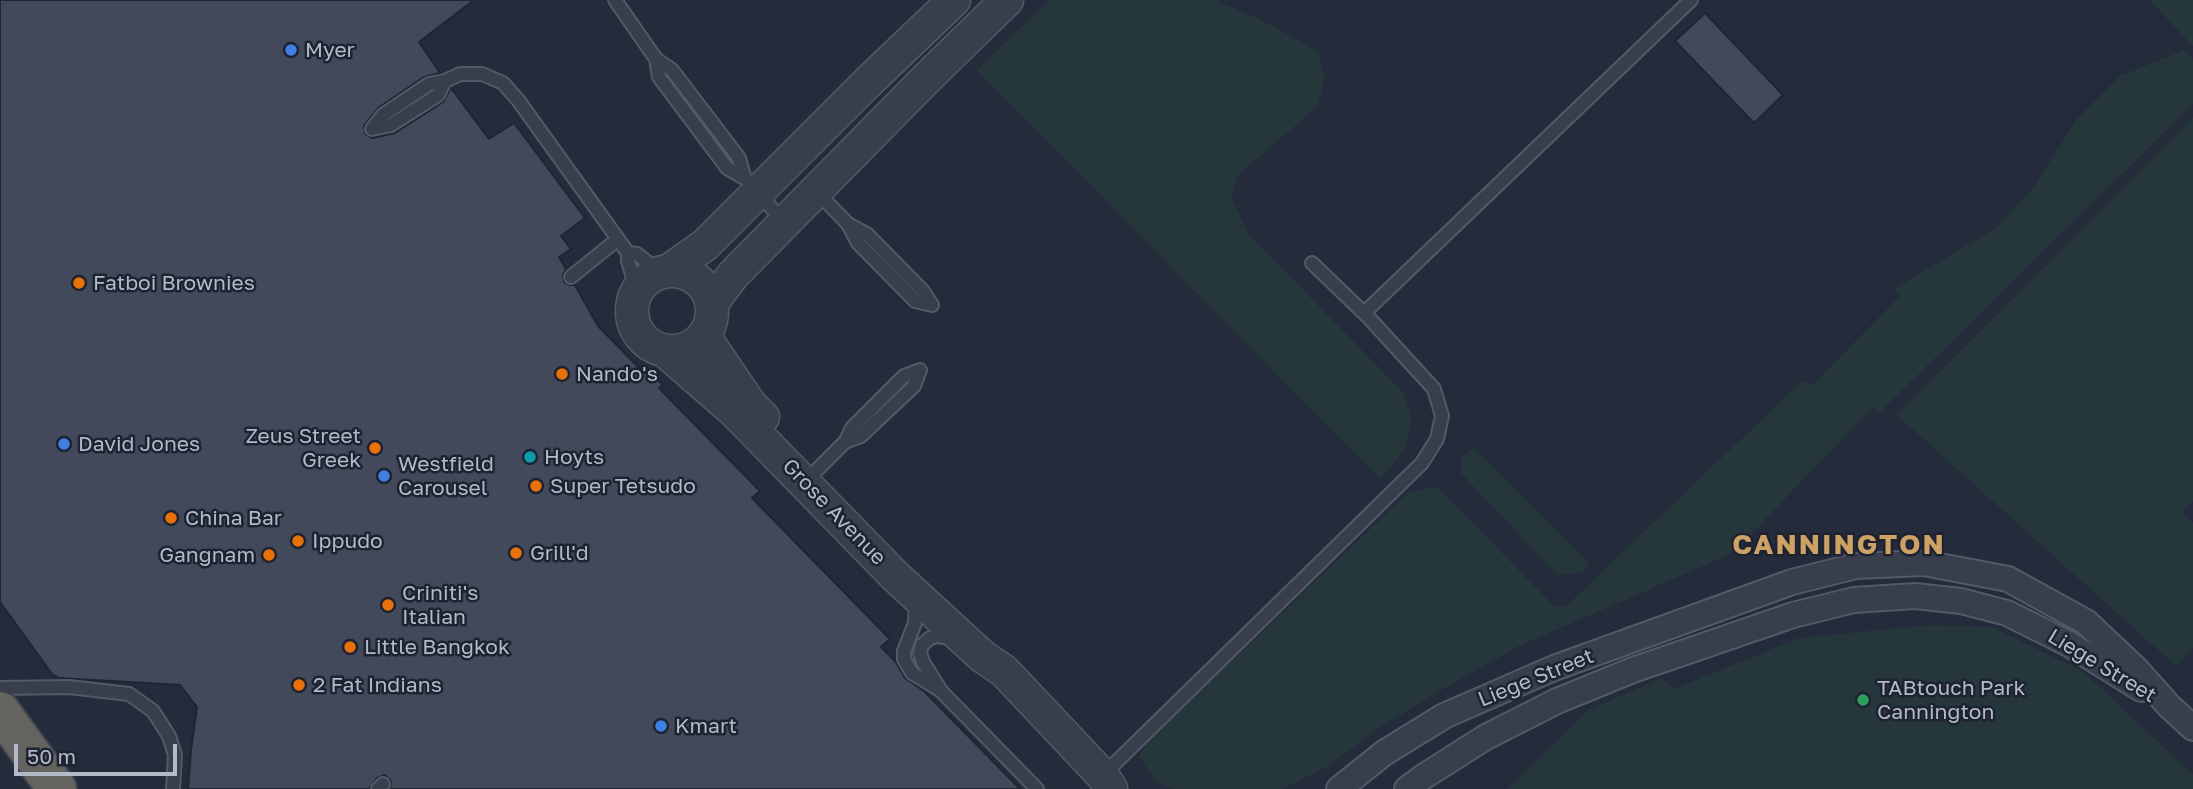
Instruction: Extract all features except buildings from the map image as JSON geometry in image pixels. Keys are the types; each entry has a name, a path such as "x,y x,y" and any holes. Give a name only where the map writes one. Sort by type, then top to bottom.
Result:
{"highway":[{"path":"0,711 53,785"}],"street":[{"path":"655,278 683,272 707,289 712,303 710,326 705,337 693,346 680,351 665,351 650,346 639,335 632,321 632,306 655,278 705,245 751,184 867,83 954,0"},
{"path":"712,303 733,275 1007,0"},
{"name":"Grose Avenue","path":"705,337 750,404 789,443 812,476 915,594 982,656 1004,671 1112,785"},
{"name":"Grose Avenue","path":"665,351 812,476 993,647 1004,671"},
{"name":"Liege Street","path":"1339,789 1384,753 1456,710 1554,668 1792,582 1856,566 1924,563 2008,579 2086,622 2137,670 2169,706"},
{"name":"Liege Street","path":"1407,789 1486,737 1557,701 1633,670 1793,615 1854,600 1915,596 1961,601 2007,613 2069,644 2169,706"},
{"path":"2169,706 2193,728"}],"lane":[{"path":"615,0 656,59 659,77 727,168 751,184 785,223"},
{"path":"1364,313 1691,0"},
{"path":"445,81 438,94 391,125 372,129 383,115 429,84 460,74 482,74 503,83 600,212 628,253 628,261 655,278"},
{"path":"816,191 848,224 858,243 915,301 932,305 923,290 867,234 848,224"},
{"path":"571,277 618,239"},
{"path":"628,253 637,254 655,278"},
{"path":"1112,785 1422,463 1437,439 1442,416 1434,388 1364,313 1312,263"},
{"path":"812,476 845,442 852,428 904,376 919,370 914,386 861,436 845,442"},
{"path":"915,594 915,623 904,651 904,659 912,673 941,691"},
{"path":"965,641 938,636 930,638 922,645 920,653 923,662 941,691 1037,789"},
{"path":"0,688 69,687 129,694 153,711 169,736 174,755 173,789"}],"shaded area":[{"path":"1049,0 1218,0 1318,51 1325,78 1317,107 1238,175 1231,197 1249,235 1403,392 1412,421 1405,450 1380,479 977,70"},
{"path":"2149,0 2193,0 2193,46"},
{"path":"2184,50 2193,60 2193,104 1879,413 1872,408 1733,553 1519,646 1376,730 1328,766 1282,789 1174,789 1156,782 1139,756 1148,741 1409,492 1437,487 1555,607 1565,607 1803,380 1811,386 1900,296 1894,289 1996,228 2033,188 2076,120 2120,76"},
{"path":"2193,118 2193,501 2182,513 2193,523 2193,647 2176,666 1897,415"},
{"path":"1474,448 1589,563 1582,573 1557,575 1461,473 1461,457"},
{"name":"TABtouch Park Cannington","path":"1930,625 1992,627 2084,672 2193,775 2193,789 1507,789 1588,710 1662,678 1674,689 1799,638"}],"place":[{"name":"Myer","path":"291,50"},
{"name":"Fatboi Brownies","path":"79,283"},
{"name":"Nando's","path":"562,374"},
{"name":"David Jones","path":"64,444"},
{"name":"Zeus Street Greek","path":"375,448"},
{"name":"Hoyts","path":"530,457"},
{"name":"Westfield Carousel","path":"384,476"},
{"name":"Super Tetsudo","path":"536,486"},
{"name":"China Bar","path":"171,518"},
{"name":"Ippudo","path":"298,541"},
{"name":"Grill'd","path":"516,553"},
{"name":"Gangnam","path":"269,555"},
{"name":"Criniti's Italian","path":"388,605"},
{"name":"Little Bangkok","path":"350,647"},
{"name":"2 Fat Indians","path":"299,685"},
{"name":"TABtouch Park Cannington","path":"1863,700"},
{"name":"Kmart","path":"661,726"}],"district":[{"name":"CANNINGTON","path":"1839,545"}]}
